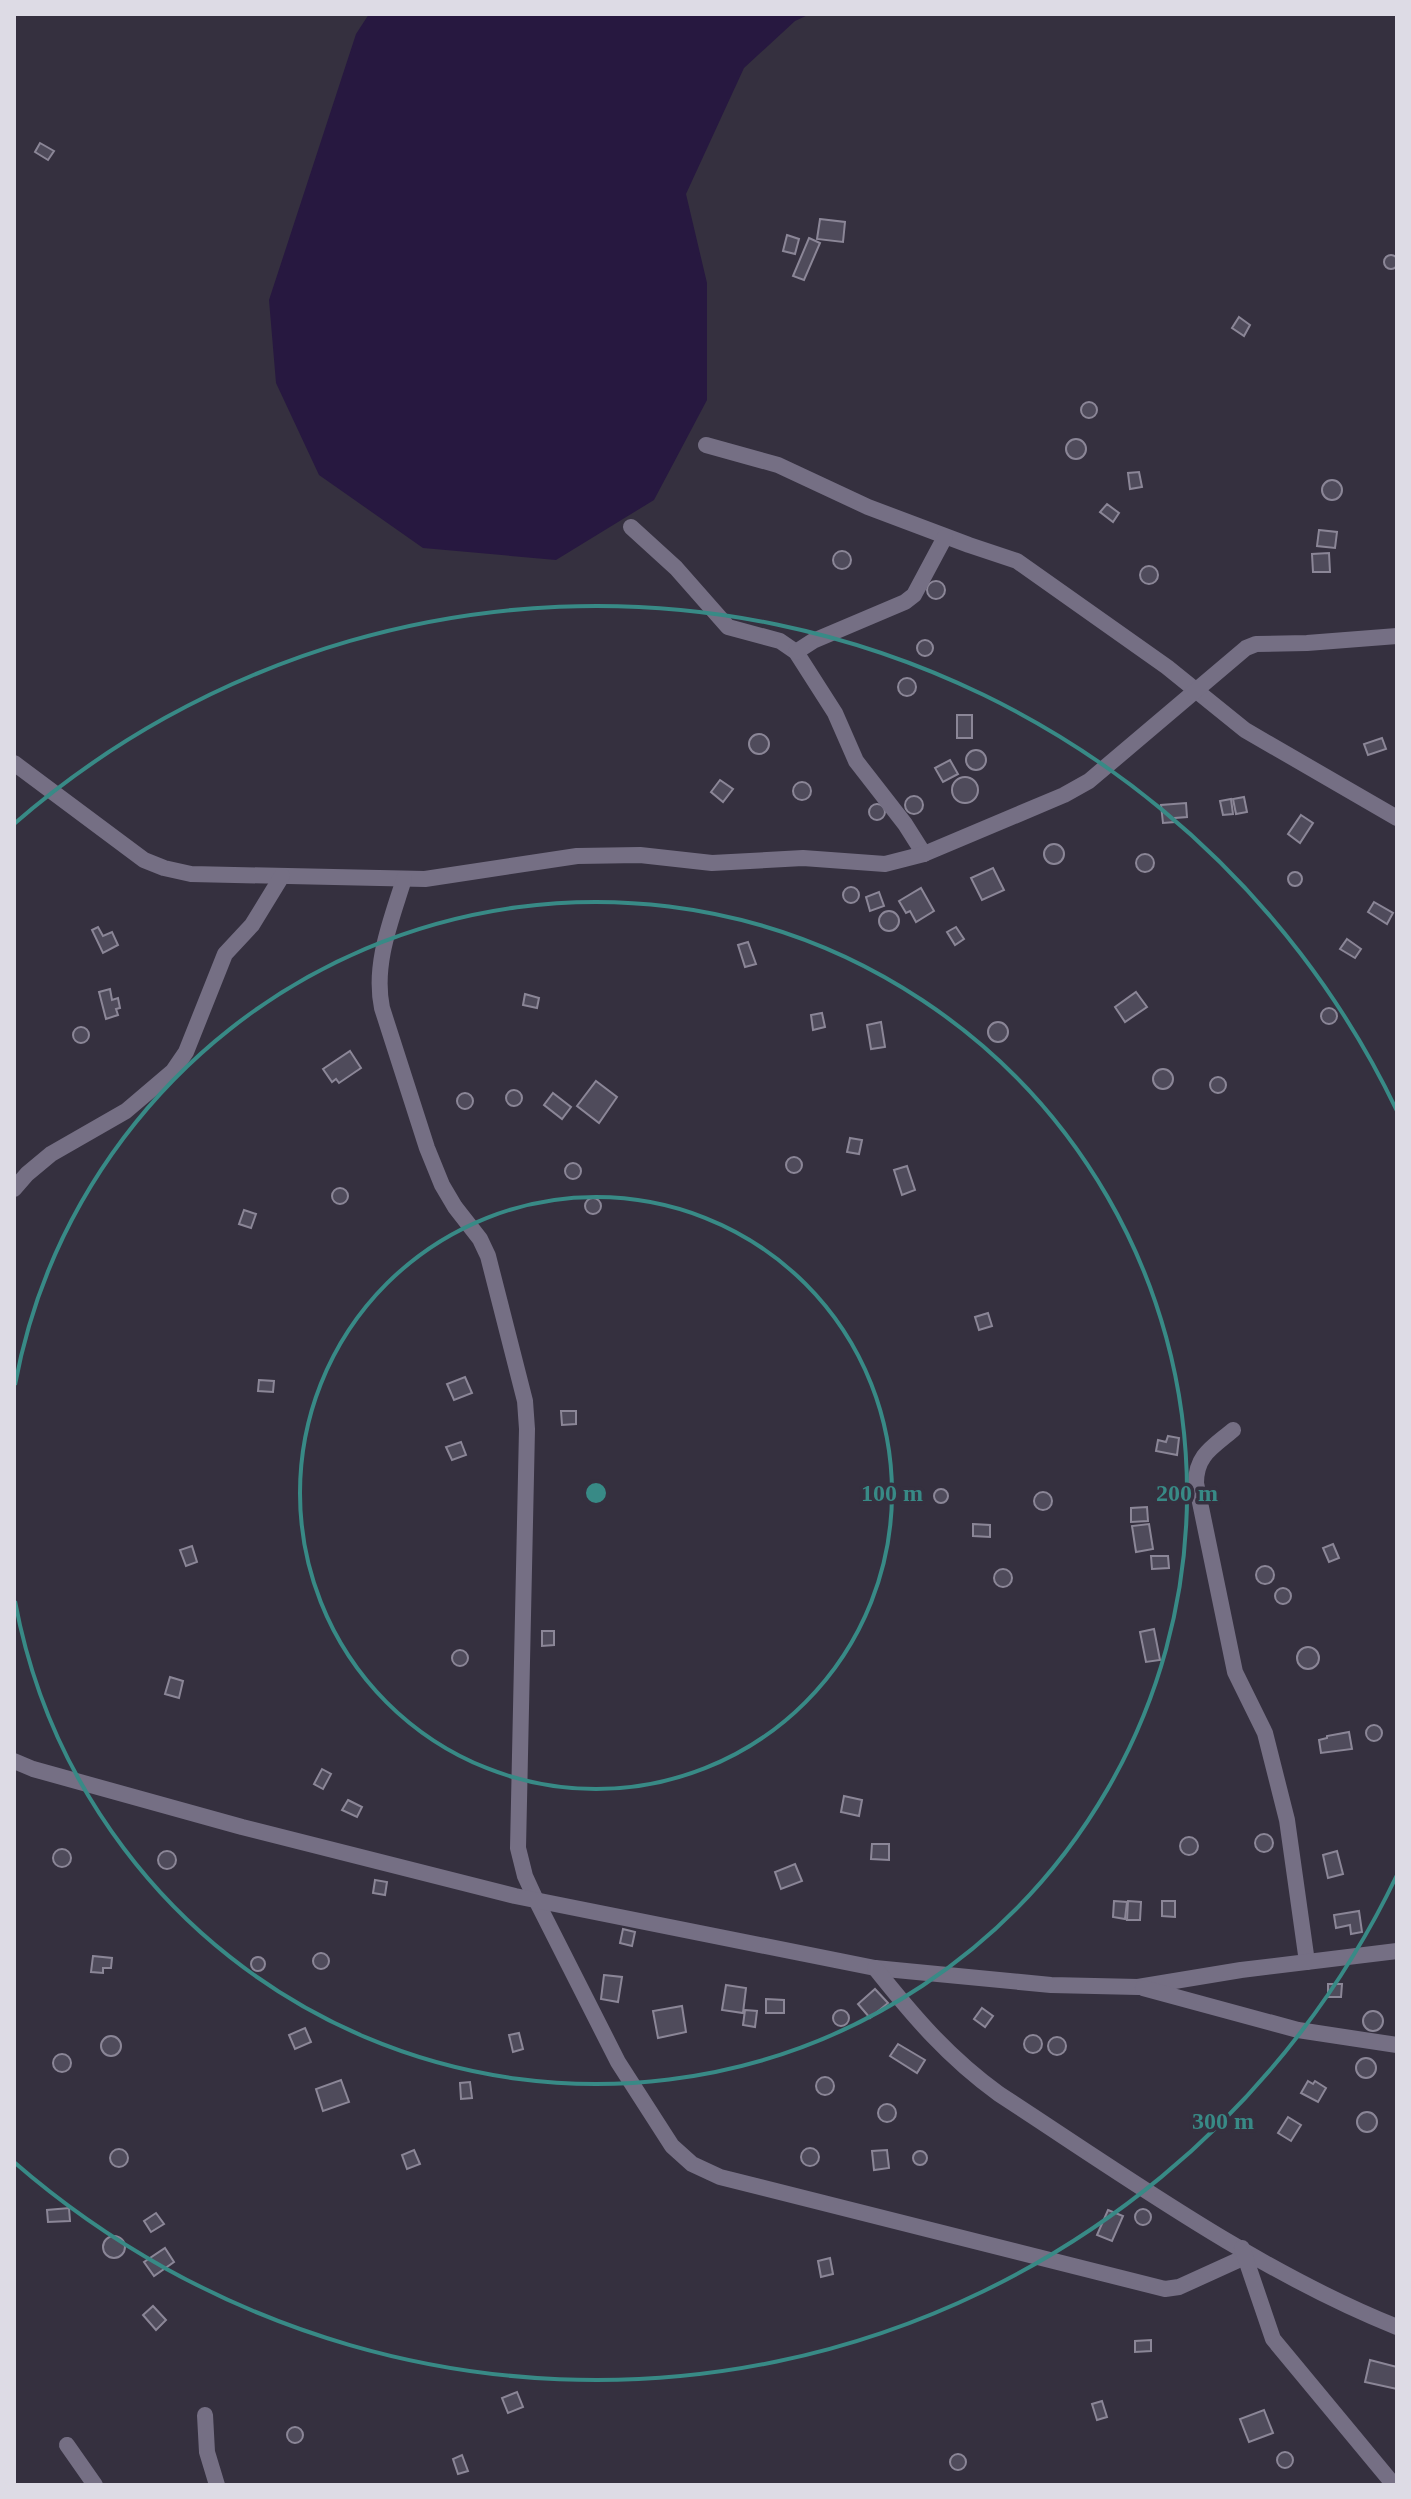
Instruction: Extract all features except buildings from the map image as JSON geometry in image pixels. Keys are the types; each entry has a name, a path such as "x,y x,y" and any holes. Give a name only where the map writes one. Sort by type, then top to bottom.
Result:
{"street":[{"path":"706,445 778,465 847,499 1032,569 1245,730 1397,818"},
{"path":"631,527 676,568 728,627 780,641 796,652 835,713 856,761 924,854"},
{"path":"796,652 813,641 905,602 914,595 945,537"},
{"path":"14,763 144,860 191,874 425,879 577,856 640,855 712,863 803,858 885,864 924,854 1064,795 1089,781 1246,648 1256,644 1397,636"},
{"path":"14,1189 51,1154 126,1111 173,1071 186,1052 225,954 252,925 282,876"},
{"path":"404,879 379,968 378,989 382,1008 442,1185 480,1239 488,1256 525,1401 527,1429 518,1848 525,1876 536,1900 618,2062 672,2146 692,2164 720,2177 1165,2289 1179,2287 1244,2252"},
{"path":"1233,1430 1203,1456 1196,1468 1196,1483 1235,1672 1265,1733 1287,1820 1307,1962"},
{"path":"14,1761 33,1769 242,1827 536,1900 875,1968 1051,1985 1138,1987 1397,1951"},
{"path":"875,1968 916,2019 961,2066 999,2094 1244,2252 1346,2306 1397,2327"},
{"path":"1138,1987 1298,2030 1397,2045"},
{"path":"1244,2252 1273,2339 1394,2485"},
{"path":"205,2415 207,2452 217,2485"},
{"path":"67,2445 95,2485"}],"shaded area":[{"path":"369,14 810,14 795,21 744,68 686,194 707,283 707,400 654,500 556,560 423,548 319,475 276,383 269,300 356,34"}]}
